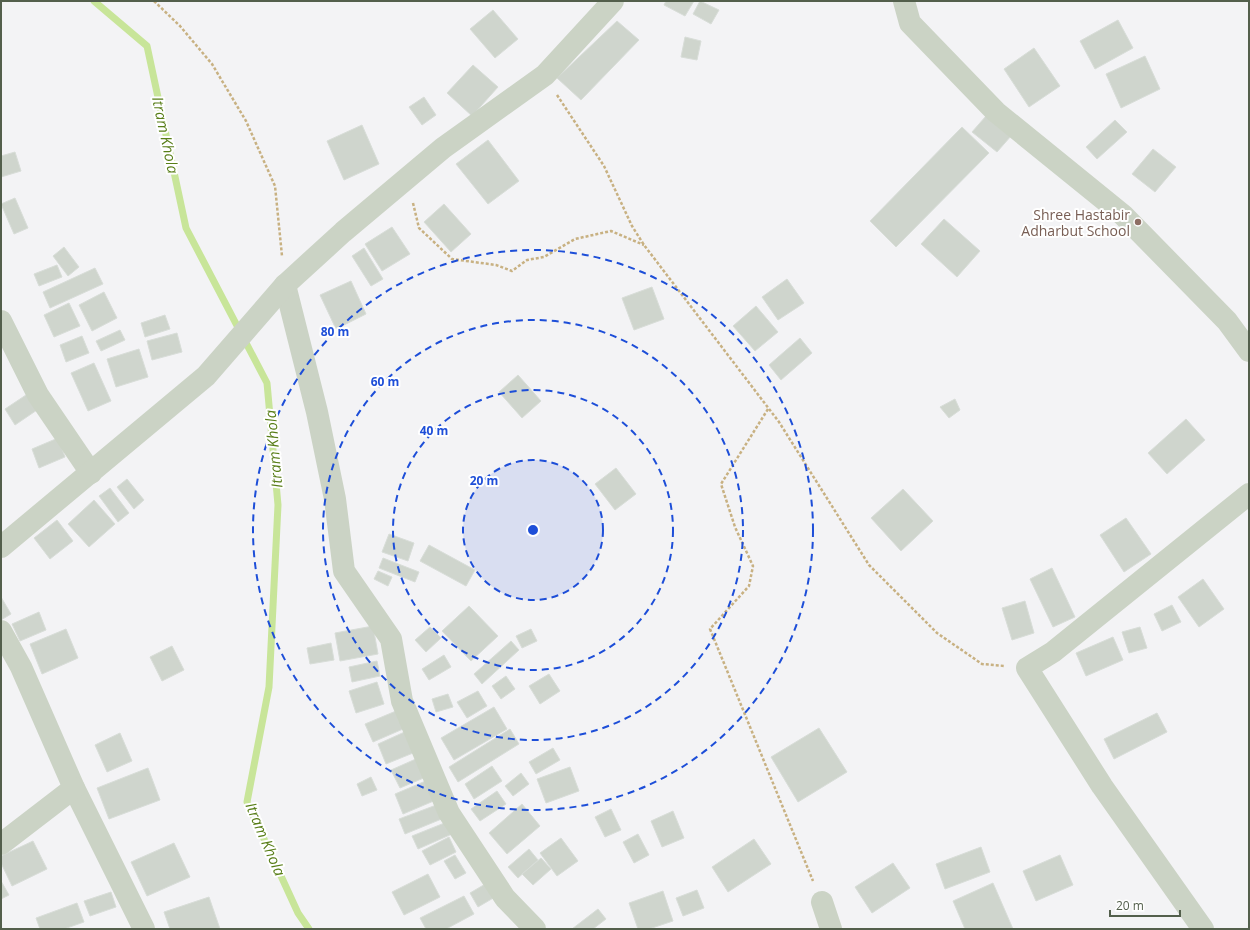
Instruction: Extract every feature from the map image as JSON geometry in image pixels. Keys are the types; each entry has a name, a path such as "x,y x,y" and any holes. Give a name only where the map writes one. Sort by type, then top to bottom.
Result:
{"street":[{"path":"1,547 206,376 285,285 343,232 443,148 545,75 613,1"},
{"path":"904,1 910,23 996,112 1123,215 1227,321 1249,351"},
{"path":"285,285 318,412 335,499 344,571 391,639 402,701 449,813 505,898 535,929"},
{"path":"1,321 38,395 91,473"},
{"path":"1203,929 1102,786 1027,668 1052,652 1249,494"},
{"path":"1,631 21,667 74,788 144,929"},
{"path":"1,844 74,788"},
{"path":"822,902 832,929"}],"path":[{"path":"154,1 180,26 212,64 253,135 276,186 285,285"},
{"path":"545,75 604,166 632,226 644,245 768,409 869,565 937,633 982,664 1027,668"},
{"path":"419,228 452,259 496,265 512,271 527,260 544,257 575,239 611,232 644,245"},
{"path":"768,409 721,484 735,527 753,566 749,586 710,629 822,902"}],"building":[{"path":"666,1 694,1 685,16 664,5"},
{"path":"700,1 719,10 711,24 693,14"},
{"path":"493,10 518,39 495,58 470,29"},
{"path":"1118,20 1133,48 1095,69 1080,41"},
{"path":"617,21 639,40 581,100 557,78"},
{"path":"685,37 701,41 697,60 681,57"},
{"path":"1034,48 1060,86 1029,107 1004,69"},
{"path":"1145,56 1160,89 1121,108 1106,74"},
{"path":"473,65 498,87 472,116 447,93"},
{"path":"424,97 436,115 422,125 409,107"},
{"path":"986,116 1011,136 997,152 972,132"},
{"path":"1115,120 1127,132 1097,159 1086,147"},
{"path":"362,125 379,164 344,180 327,141"},
{"path":"962,127 989,153 896,247 870,221"},
{"path":"488,140 519,181 488,204 456,164"},
{"path":"1153,149 1176,167 1155,192 1132,174"},
{"path":"15,152 21,171 1,177 1,156"},
{"path":"15,198 28,228 14,234 1,204"},
{"path":"444,204 471,234 451,252 424,222"},
{"path":"944,219 980,251 957,277 921,244"},
{"path":"392,227 410,254 382,271 365,244"},
{"path":"64,247 79,267 68,276 53,256"},
{"path":"364,248 383,279 371,286 352,256"},
{"path":"57,265 62,277 39,286 34,274"},
{"path":"95,268 103,284 50,308 43,292"},
{"path":"787,279 804,303 778,320 762,297"},
{"path":"351,281 366,314 336,329 320,295"},
{"path":"652,287 664,319 634,330 622,298"},
{"path":"104,292 117,318 92,331 79,305"},
{"path":"69,303 80,326 54,337 44,315"},
{"path":"756,306 778,332 755,351 733,326"},
{"path":"165,315 170,329 145,337 141,323"},
{"path":"120,330 125,340 101,351 96,341"},
{"path":"177,333 182,352 152,360 147,341"},
{"path":"82,336 89,353 66,362 60,345"},
{"path":"800,338 812,353 781,380 769,365"},
{"path":"139,349 148,377 116,387 107,359"},
{"path":"94,363 111,401 88,411 71,373"},
{"path":"518,375 541,401 522,418 499,392"},
{"path":"29,393 40,408 15,425 5,409"},
{"path":"955,399 960,410 949,418 940,407"},
{"path":"1186,419 1205,440 1167,474 1148,453"},
{"path":"58,438 65,457 39,468 32,449"},
{"path":"616,468 636,494 615,510 595,484"},
{"path":"127,479 144,500 134,509 117,487"},
{"path":"110,488 129,513 118,522 99,496"},
{"path":"903,489 933,521 901,551 871,518"},
{"path":"94,500 115,524 89,547 68,524"},
{"path":"1126,518 1151,554 1124,572 1100,535"},
{"path":"57,520 73,541 50,559 34,538"},
{"path":"389,534 414,543 408,561 382,552"},
{"path":"429,545 475,570 466,586 420,561"},
{"path":"383,558 419,572 415,582 379,568"},
{"path":"1052,568 1075,617 1053,627 1030,579"},
{"path":"378,571 392,577 388,586 374,579"},
{"path":"1203,579 1224,609 1199,627 1178,597"},
{"path":"1,597 11,614 1,620"},
{"path":"1025,601 1034,633 1012,640 1002,608"},
{"path":"1172,605 1181,622 1162,631 1154,614"},
{"path":"469,606 498,636 471,661 442,631"},
{"path":"39,612 46,630 20,641 12,624"},
{"path":"373,626 378,654 340,661 335,633"},
{"path":"430,627 441,638 426,652 415,640"},
{"path":"1140,627 1147,648 1129,653 1122,632"},
{"path":"66,629 78,658 42,674 30,644"},
{"path":"531,629 537,641 522,648 516,636"},
{"path":"1113,637 1123,660 1086,676 1076,653"},
{"path":"511,641 519,650 482,684 474,674"},
{"path":"331,643 334,660 310,664 307,648"},
{"path":"172,646 184,670 162,681 150,657"},
{"path":"444,655 451,667 429,680 422,669"},
{"path":"377,661 380,676 352,682 349,667"},
{"path":"549,674 560,691 540,704 529,686"},
{"path":"506,676 515,689 501,699 492,686"},
{"path":"377,682 384,704 356,713 349,691"},
{"path":"478,691 487,706 467,718 457,702"},
{"path":"448,694 453,707 436,712 432,699"},
{"path":"494,707 507,729 454,760 441,738"},
{"path":"396,711 403,729 373,742 365,724"},
{"path":"1157,713 1167,732 1114,759 1104,739"},
{"path":"819,728 847,772 798,802 771,757"},
{"path":"510,729 519,744 458,782 449,767"},
{"path":"409,730 418,751 386,764 378,744"},
{"path":"120,733 132,761 107,772 95,745"},
{"path":"553,748 560,760 536,774 529,762"},
{"path":"418,758 426,777 400,788 391,770"},
{"path":"492,766 502,781 474,799 465,784"},
{"path":"570,767 579,791 546,803 537,779"},
{"path":"148,768 160,800 109,819 97,788"},
{"path":"521,773 529,784 513,796 505,786"},
{"path":"371,777 377,790 362,796 357,784"},
{"path":"428,780 436,800 403,814 395,794"},
{"path":"497,791 506,804 480,821 471,809"},
{"path":"439,804 444,818 405,834 399,819"},
{"path":"522,804 540,826 507,854 489,833"},
{"path":"611,809 621,830 605,837 595,817"},
{"path":"673,811 684,838 662,847 651,821"},
{"path":"447,822 452,834 418,849 412,836"},
{"path":"638,834 649,855 634,863 623,842"},
{"path":"449,837 456,852 430,865 422,851"},
{"path":"561,838 578,861 557,876 540,853"},
{"path":"754,839 771,864 728,892 712,867"},
{"path":"33,841 47,869 12,886 1,863 1,856"},
{"path":"174,843 190,877 147,896 131,862"},
{"path":"981,847 990,872 945,889 936,864"},
{"path":"529,849 538,860 518,878 508,867"},
{"path":"455,855 466,873 455,879 444,861"},
{"path":"1060,855 1073,885 1036,901 1023,871"},
{"path":"541,858 551,869 533,885 522,874"},
{"path":"893,863 910,888 872,913 855,887"},
{"path":"428,874 440,897 404,915 392,892"},
{"path":"1,881 9,895 1,899"},
{"path":"487,883 495,897 478,907 470,893"},
{"path":"993,883 1013,929 965,929 953,901"},
{"path":"697,890 704,908 683,916 676,898"},
{"path":"663,891 673,921 649,929 638,929 629,903"},
{"path":"111,892 116,907 90,916 84,901"},
{"path":"464,896 474,914 446,929 426,929 420,918"},
{"path":"209,897 220,929 170,929 164,912"},
{"path":"77,903 84,922 64,929 40,929 36,918"},
{"path":"598,909 606,919 593,929 572,929"}],"waterway":[{"name":"Itram Khola","path":"94,1 147,46 186,228 267,383 278,505 269,687 247,802 298,913 309,929"}],"place":[{"name":"Shree Hastabir Adharbut School","path":"1138,222"}]}
